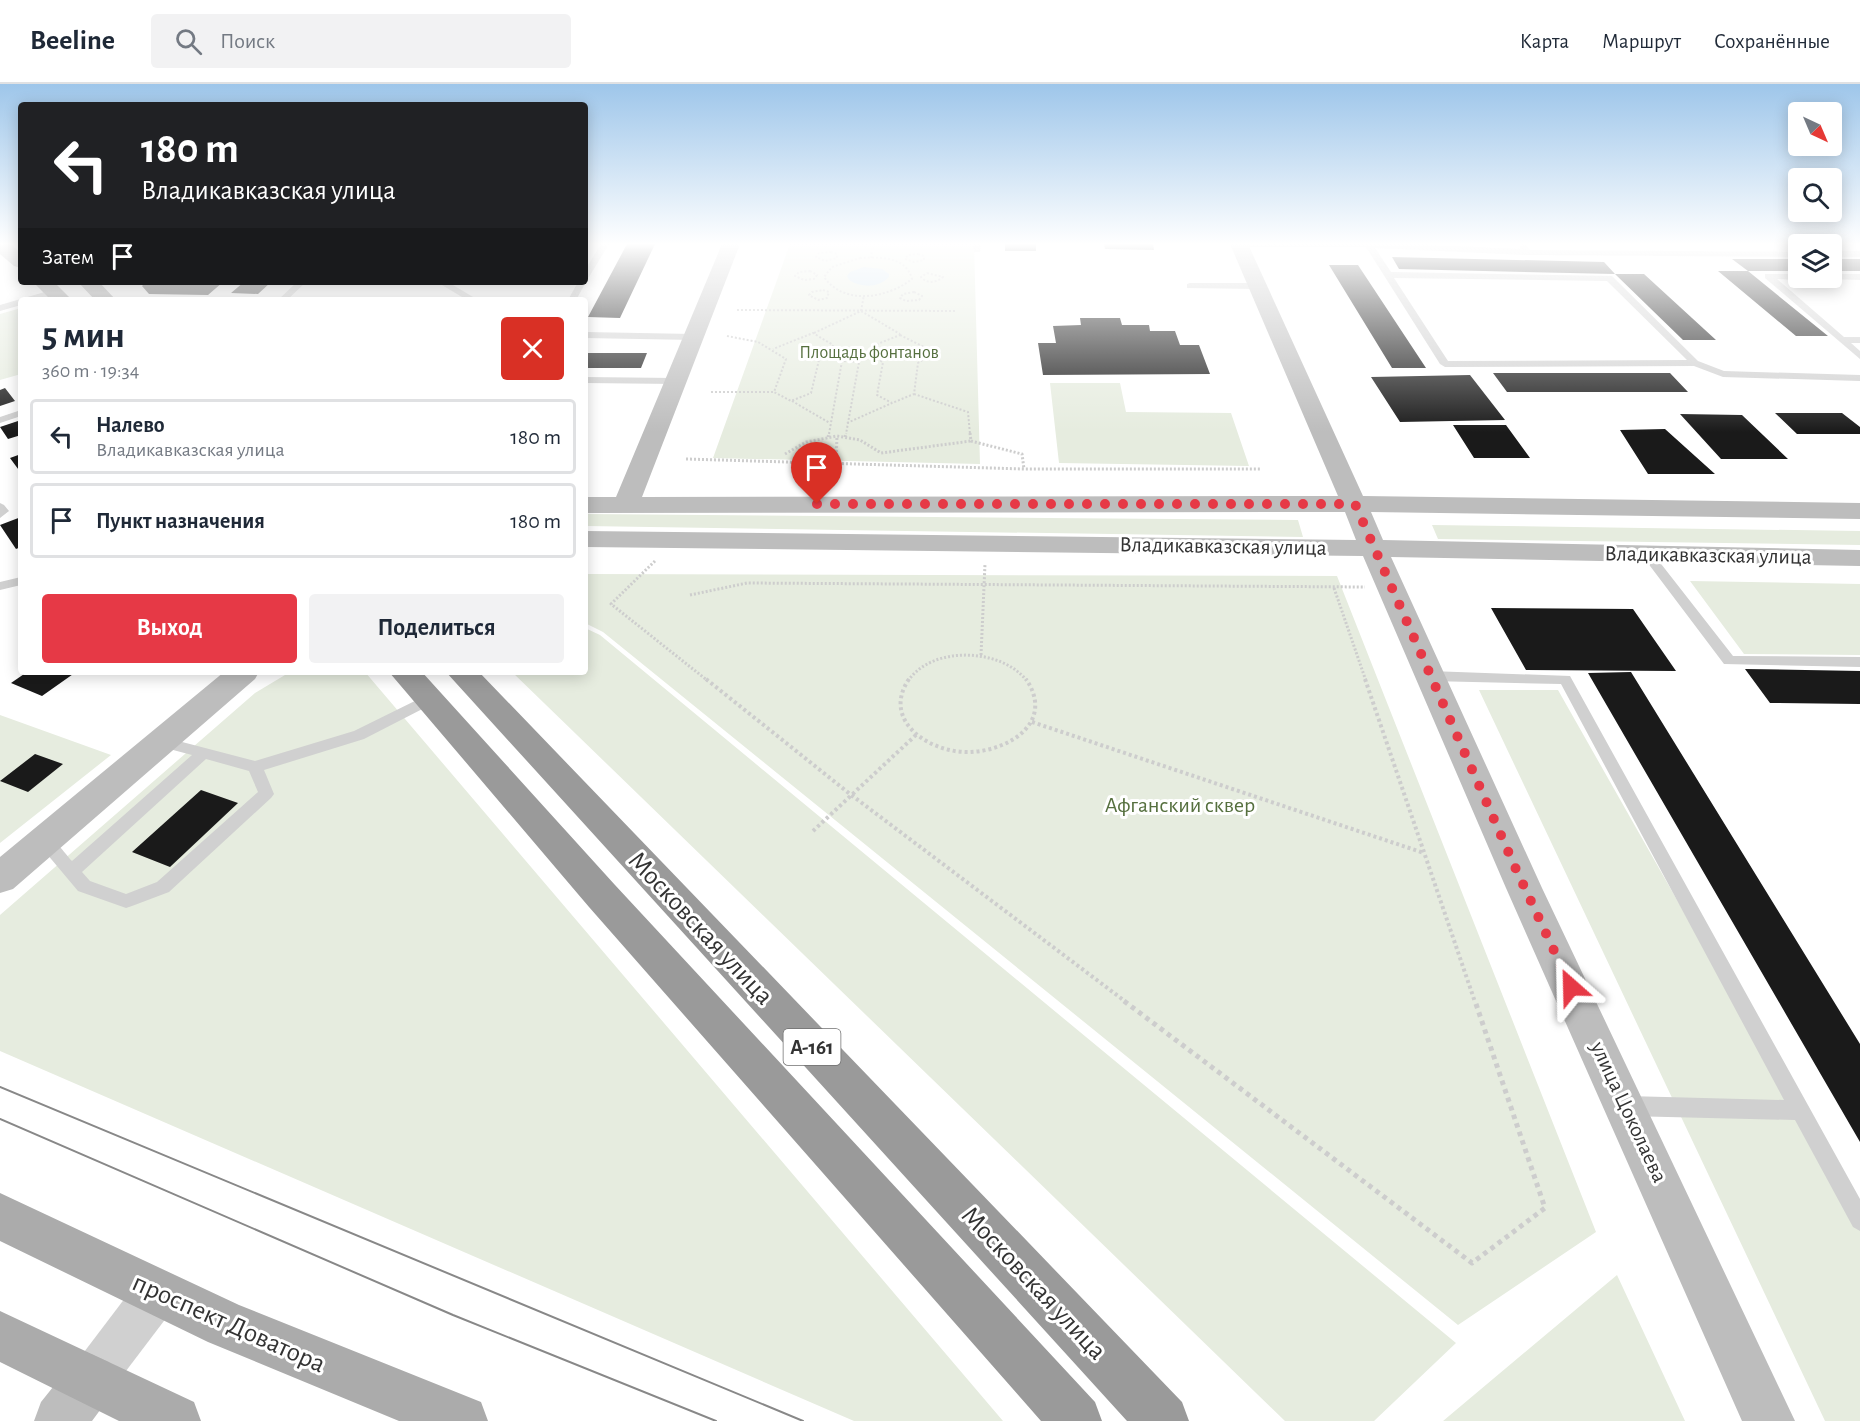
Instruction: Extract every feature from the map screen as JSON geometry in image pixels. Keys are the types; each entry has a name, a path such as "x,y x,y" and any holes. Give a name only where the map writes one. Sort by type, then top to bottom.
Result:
{"highway":[{"name":"Московская улица","path":"464,675 1163,1421"},
{"name":"А-161","path":"416,685 602,896 1076,1421"}],"main road":[{"path":"626,505 706,306"},
{"name":"улица Цоколаева","path":"1266,306 1524,888 1769,1421"},
{"name":"Владикавказская улица","path":"588,505 1355,504 1860,511"},
{"name":"Владикавказская улица","path":"588,539 1373,548 1860,558"},
{"path":"0,878 164,742 240,675"},
{"path":"204,706 261,675"},
{"name":"проспект Доватора","path":"0,1216 226,1324 462,1421"},
{"path":"0,1336 174,1421"},
{"path":"60,1421 91,1380"}],"street":[{"path":"91,1380 157,1293"}],"lane":[{"path":"1409,306 1445,364 1695,363 1723,374 1860,378"},
{"path":"1638,306 1695,363"},
{"path":"1803,306 1860,356"},
{"path":"588,335 694,337"},
{"path":"1842,340 1860,340"},
{"path":"588,380 676,381"},
{"path":"0,420 18,414"},
{"path":"0,507 3,511 0,514"},
{"path":"1647,554 1729,662 1860,662"},
{"path":"0,586 18,582"},
{"path":"1430,676 1565,679 1860,1220"},
{"path":"164,742 255,766 359,735 416,685"},
{"path":"71,872 205,752"},
{"path":"44,841 84,886 126,901 163,887 266,794 255,766"},
{"path":"1626,1106 1800,1110"}],"path":[{"path":"861,311 862,306"},
{"path":"737,310 957,311"},
{"path":"773,349 861,311"},
{"path":"861,311 900,335 934,352 918,363 914,394"},
{"path":"791,401 811,393 819,360 831,356 833,345 813,333"},
{"path":"892,403 877,395 883,362 873,357 875,345 900,335"},
{"path":"727,336 746,336 786,358 774,392"},
{"path":"828,437 842,361 859,362 845,437"},
{"path":"711,392 774,392 830,423"},
{"path":"848,423 914,394 968,412 971,441"},
{"path":"785,454 806,442 837,436 870,445 881,453 971,441 1022,454 1024,470"},
{"path":"836,464 837,436"},
{"path":"686,459 1024,470 1261,469"},
{"path":"981,655 985,556"},
{"path":"656,560 610,604 850,795 1472,1263 1545,1208 1334,588"},
{"path":"690,595 747,583 1351,588"},
{"path":"981,655 1012,666 1029,681 1036,697 1036,710 1032,722 1017,738 996,748 970,752 940,748 910,730 899,708 903,684 922,665 950,656 981,655"},
{"path":"1032,722 1425,853"},
{"path":"813,831 917,734"}],"green space":[{"name":"Площадь фонтанов","path":"768,306 976,306 980,464 713,458"},
{"path":"18,309 18,375 0,380 0,314"},
{"path":"1050,383 1120,383 1126,412 1231,413 1249,466 1059,463"},
{"path":"588,514 1298,520 1303,537 588,526"},
{"path":"1432,525 1860,531 1860,545 1438,539"},
{"name":"Афганский сквер","path":"588,574 1337,576 1596,1232 1458,1325 603,632 588,624"},
{"path":"1690,581 1860,584 1860,655 1744,654"},
{"path":"588,629 600,635 1456,1343 1374,1421 1285,1421 515,675 588,675"},
{"path":"285,675 368,675 1003,1421 854,1421 0,1051 0,915 255,693"},
{"path":"1479,690 1558,690 1860,1223 1860,1421 1825,1421"},
{"path":"0,715 111,755 0,843"},
{"path":"1617,1275 1685,1421 1443,1421"}],"building":[{"path":"594,306 625,306 620,318 588,317"},
{"path":"1354,306 1385,306 1426,368 1392,368"},
{"path":"1648,306 1679,306 1716,340 1683,340"},
{"path":"1760,306 1792,306 1828,336 1796,336"},
{"path":"1080,318 1120,318 1122,325 1149,325 1150,331 1175,331 1180,345 1199,345 1210,374 1043,375 1038,343 1056,343 1053,326 1081,325"},
{"path":"588,353 647,353 641,368 588,368"},
{"path":"1493,373 1670,373 1688,392 1507,392"},
{"path":"1470,375 1505,420 1400,422 1371,377"},
{"path":"5,388 15,401 0,406 0,390"},
{"path":"1775,413 1842,413 1860,427 1860,434 1797,434"},
{"path":"1680,414 1742,415 1788,459 1721,459"},
{"path":"18,421 18,436 8,439 0,427"},
{"path":"1453,425 1506,425 1530,458 1474,458"},
{"path":"1665,429 1715,474 1648,474 1620,430"},
{"path":"18,455 18,469 10,458"},
{"path":"18,518 18,548 16,549 0,525"},
{"path":"1491,608 1633,609 1676,671 1526,670"},
{"path":"1745,669 1860,671 1860,704 1770,703"},
{"path":"1631,672 1860,1044 1860,1142 1588,673"},
{"path":"23,675 72,675 42,696 11,683"},
{"path":"35,754 63,764 28,792 0,781"},
{"path":"201,790 238,803 170,867 132,852"}],"tram line":[{"path":"0,1087 803,1421"},
{"path":"0,1119 453,1315 716,1421"}],"route":[{"path":"817,504 1355,504 1515,867 1571,987"}]}
